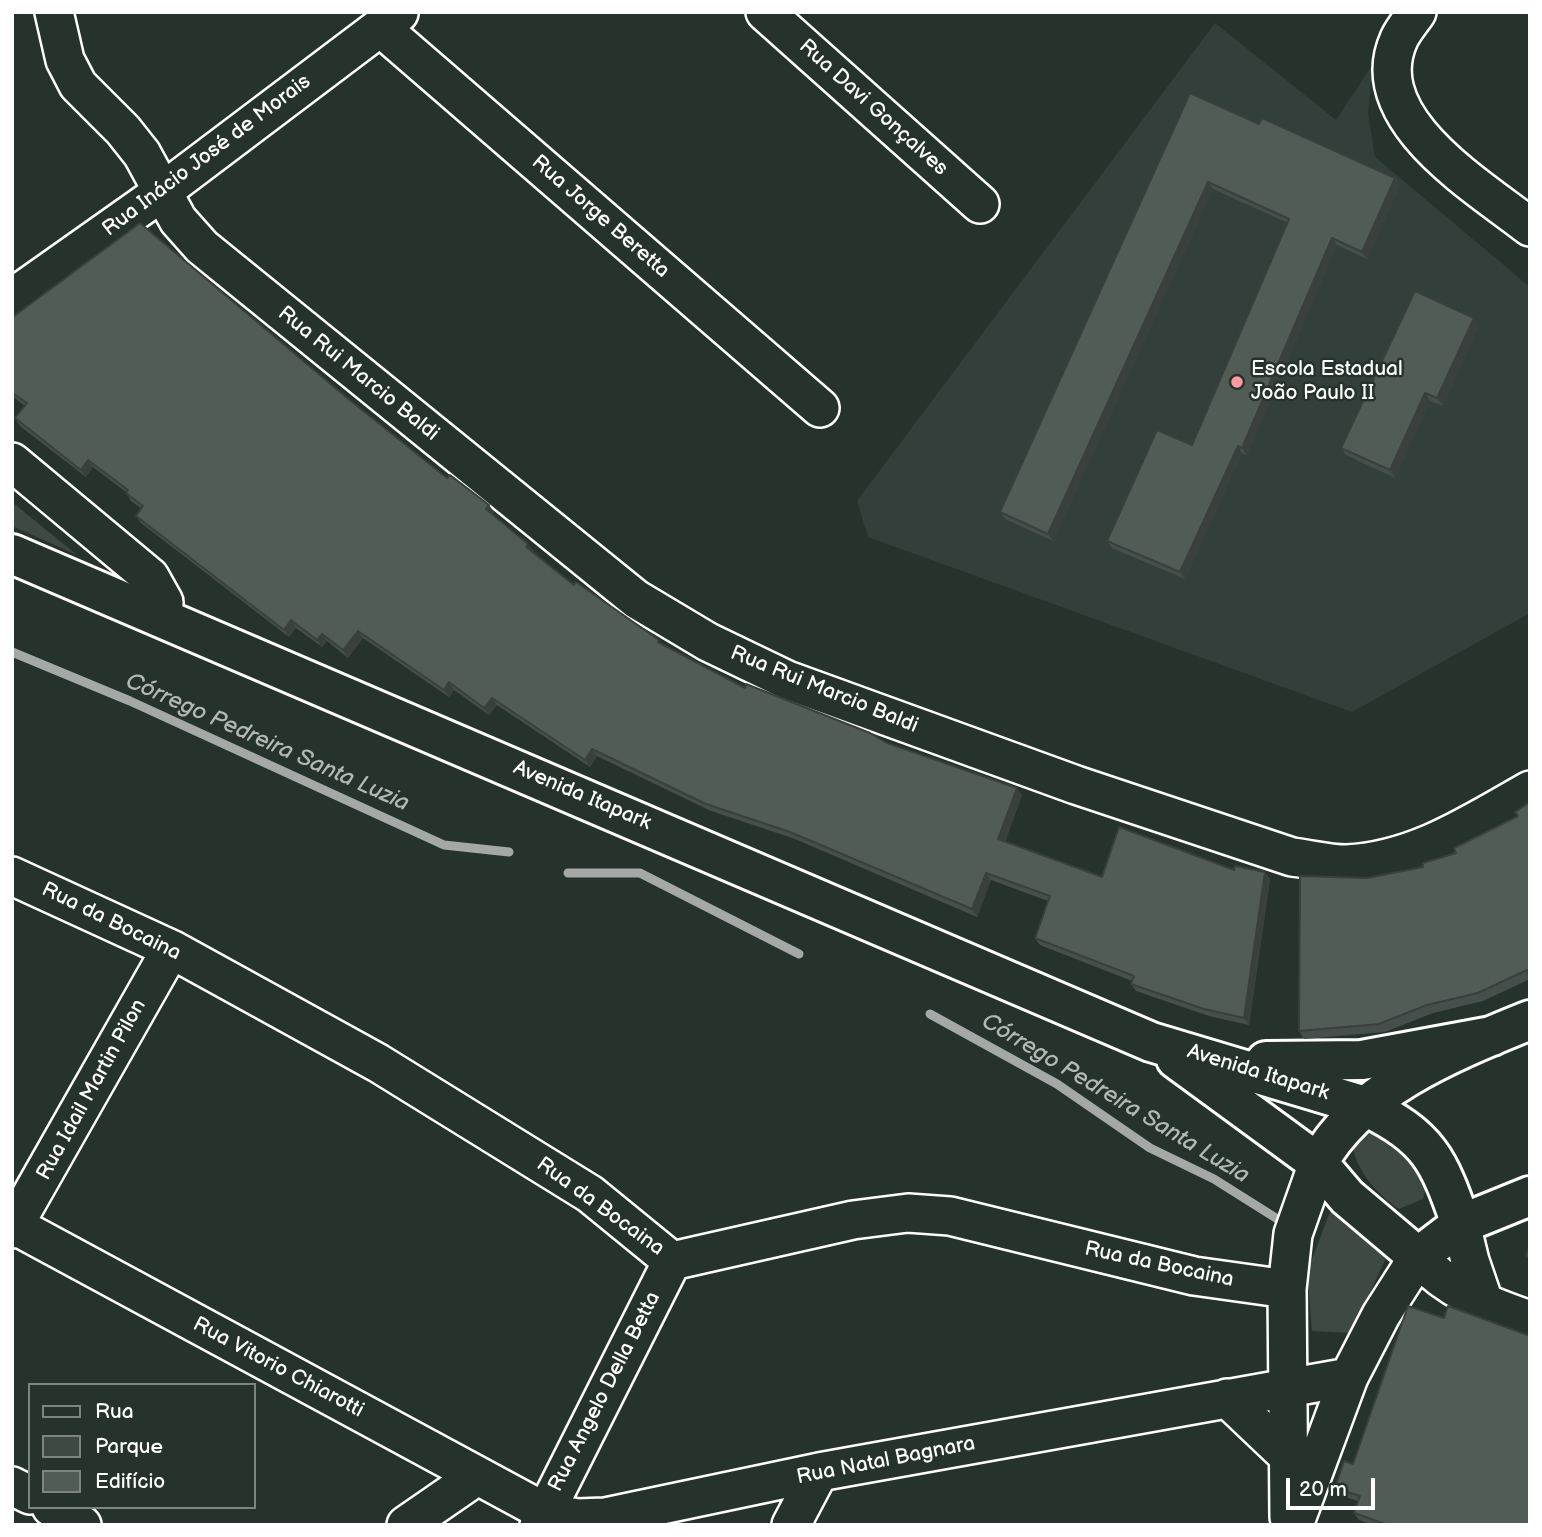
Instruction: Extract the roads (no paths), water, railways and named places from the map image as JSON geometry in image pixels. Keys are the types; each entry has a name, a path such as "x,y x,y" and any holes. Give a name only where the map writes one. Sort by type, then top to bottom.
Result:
{"main road":[{"name":"Avenida Itapark","path":"12,554 1151,1042 1365,1106 1394,1121 1420,1140 1441,1169 1461,1224"},
{"name":"Avenida Itapark","path":"1318,1163 1345,1123 1365,1106 1430,1067 1530,1020"},
{"path":"1212,1059 1306,1063 1362,1059 1492,1036"},
{"name":"Avenida Itapark","path":"1151,1042 1318,1163 1348,1197 1418,1257"},
{"path":"1418,1257 1461,1224 1530,1196"}],"street":[{"name":"Rua Rui Marcio Baldi","path":"54,12 65,60 78,85 123,130 142,154 178,220 202,247 636,599 708,642 787,680 1076,785 1292,857 1345,864 1390,857 1439,842 1530,790"},
{"name":"Rua Davi Gonçalves","path":"765,12 980,204"},
{"path":"1417,12 1399,40 1394,66 1395,89 1404,115 1420,139 1530,227"},
{"name":"Rua Inácio José de Morais","path":"12,298 162,192 390,19"},
{"name":"Rua Jorge Beretta","path":"390,19 820,408"},
{"path":"12,462 150,577 164,602 163,617"},
{"name":"Rua da Bocaina","path":"12,876 171,949 378,1063 590,1194 672,1261 853,1220 908,1213 950,1216 1194,1276 1287,1289"},
{"name":"Rua Idail Martin Pilon","path":"13,1227 171,949"},
{"path":"1292,1525 1287,1455 1287,1289 1293,1234 1318,1163"},
{"path":"1461,1224 1485,1305"},
{"name":"Rua Vitorio Chiarotti","path":"13,1227 477,1476 542,1518"},
{"path":"1292,1525 1349,1377 1381,1315 1418,1257 1448,1285 1485,1305 1530,1320"},
{"name":"Rua Angelo Della Betta","path":"542,1518 672,1261"},
{"name":"Rua Natal Bagnara","path":"542,1518 605,1517 819,1472 1349,1377"},
{"path":"1227,1398 1287,1455"},
{"path":"791,1525 819,1472"},
{"path":"406,1525 477,1476"},
{"path":"12,1486 28,1494"},
{"path":"54,1509 82,1525"}],"waterway":[{"name":"Córrego Pedreira Santa Luzia","path":"12,652 130,701 444,845 509,852"},
{"name":"Córrego Pedreira Santa Luzia","path":"568,873 640,873 799,954"},
{"name":"Córrego Pedreira Santa Luzia","path":"930,1014 1057,1084 1150,1148 1214,1179 1279,1220"}],"place":[{"name":"Escola Estadual João Paulo II","path":"1237,382"}]}
